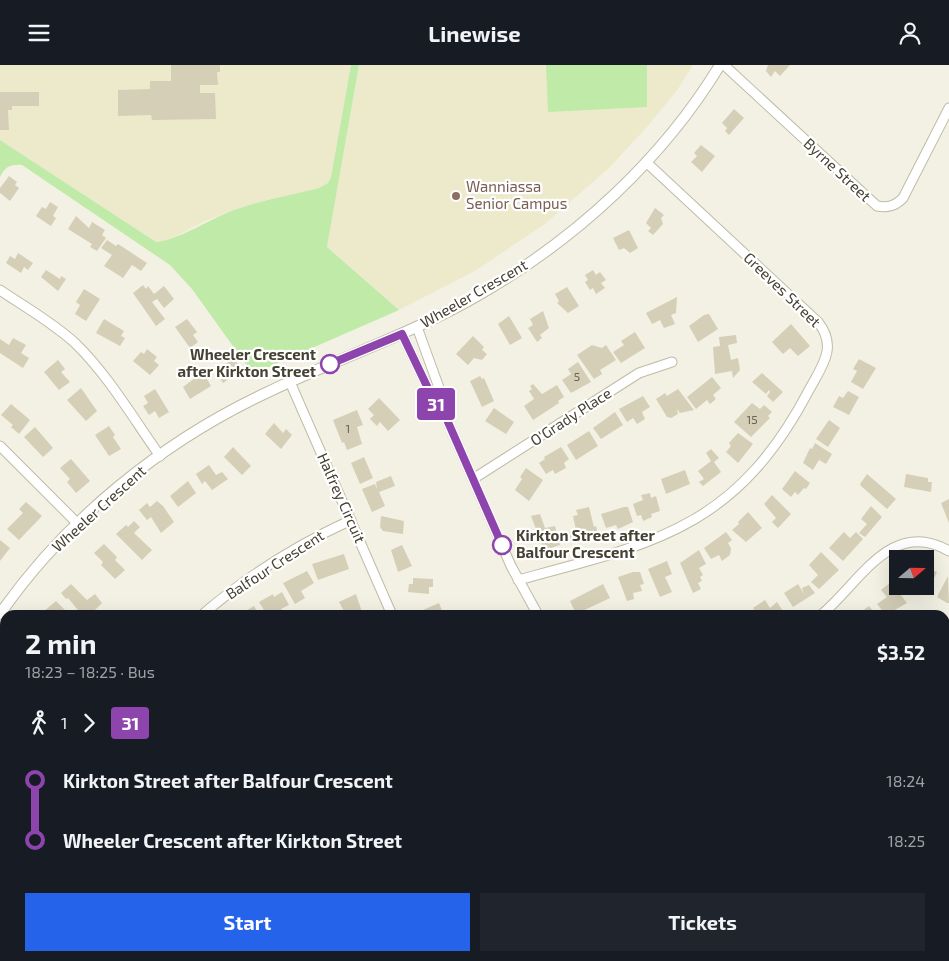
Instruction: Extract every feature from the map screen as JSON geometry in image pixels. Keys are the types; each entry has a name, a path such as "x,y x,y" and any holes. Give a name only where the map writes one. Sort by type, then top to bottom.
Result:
{"street":[{"name":"Wheeler Crescent","path":"3,610 40,564 78,524 110,494 160,456 232,410 290,382 417,327 482,293 534,260 589,217 646,162 667,139 706,88 720,65"},
{"name":"Byrne Street","path":"724,65 877,206 886,207 896,204 903,198 949,108"},
{"name":"Greeves Street","path":"518,580 618,554 649,543 693,521 720,503 761,465 785,435 826,357 828,340 818,322 646,162"},
{"path":"0,290 55,326 75,343 101,374 160,456"},
{"path":"417,327 442,396 444,413"},
{"path":"402,334 434,401 444,413 518,580 535,610"},
{"name":"O'Grady Place","path":"473,479 639,373 672,362"},
{"name":"Halfrey Circuit","path":"290,382 390,610"},
{"path":"0,446 78,524"},
{"name":"Balfour Crescent","path":"208,610 250,577 289,552 350,520"},
{"path":"825,610 884,552 910,541 934,543 949,551"}],"shaded area":[{"path":"0,65 351,65 331,177 328,183 319,188 237,209 203,222 165,242 156,242 0,140"},
{"name":"Wanniassa Senior Campus","path":"359,65 693,65 678,89 647,127 609,168 545,224 475,271 399,310 327,247"}],"green space":[{"path":"351,65 359,65 327,247 399,310 253,374 192,289 170,265 22,165 8,167 0,177 0,140 156,242 174,238 228,212 319,188 328,183 331,177"},
{"path":"546,65 647,65 647,107 548,112"}],"building":[{"path":"171,65 220,65 220,72 217,72 218,85 200,85 200,93 215,93 216,119 152,120 151,115 118,116 118,90 150,89 150,81 171,81"},
{"path":"768,65 790,65 780,76 775,71 771,77 766,71"},
{"path":"0,92 39,92 39,106 12,106 12,110 8,110 9,130 0,130"},
{"path":"734,109 744,118 729,135 725,131 727,128 722,123"},
{"path":"701,145 715,156 702,172 691,162 697,156 694,153"},
{"path":"9,176 17,182 15,185 19,188 10,201 0,193 0,188"},
{"path":"50,202 58,207 53,216 56,218 51,226 36,216 42,207 46,209"},
{"path":"655,208 664,215 661,218 663,224 653,235 648,231 651,228 646,223"},
{"path":"76,216 89,228 92,222 105,230 102,235 106,238 97,251 90,247 92,244 68,229"},
{"path":"629,230 638,248 630,253 624,248 619,250 613,238"},
{"path":"107,240 116,246 118,244 147,263 141,271 132,265 123,278 104,266 112,255 101,248"},
{"path":"18,253 33,263 28,270 24,267 21,273 6,263 10,256 15,259"},
{"path":"46,270 60,279 61,276 66,279 58,291 41,277"},
{"path":"593,270 596,275 600,272 606,280 601,283 605,288 596,294 593,288 590,290 585,282 588,280 585,275"},
{"path":"143,285 146,289 148,286 154,294 164,286 174,299 164,308 157,299 152,302 165,319 156,326 133,293"},
{"path":"567,287 579,306 568,313 557,303 559,301 555,294"},
{"path":"84,289 100,299 86,321 75,314 80,305 76,302"},
{"path":"677,297 676,313 671,315 675,324 664,328 660,320 652,324 646,313"},
{"path":"543,311 549,328 540,335 542,338 537,342 528,328 533,325 530,319"},
{"path":"709,314 718,329 698,342 689,326 704,315"},
{"path":"509,316 522,338 510,345 498,324"},
{"path":"104,319 124,331 121,336 125,338 120,346 96,333"},
{"path":"187,319 197,332 193,335 198,342 190,348 175,327"},
{"path":"791,324 810,346 798,356 790,348 783,354 772,342"},
{"path":"635,332 645,348 621,363 613,352 624,345 621,341"},
{"path":"736,335 737,343 728,345 731,360 738,358 740,370 733,378 732,371 715,374 713,347 720,346 719,337"},
{"path":"473,336 484,347 482,350 487,354 482,360 474,358 468,365 456,354"},
{"path":"13,338 26,345 21,353 29,358 23,368 0,353 0,339 9,345"},
{"path":"592,345 602,348 606,345 616,360 600,370 602,374 594,379 577,355"},
{"path":"147,349 157,357 154,361 159,365 150,375 133,361 141,352 144,354"},
{"path":"234,358 242,370 223,383 215,371"},
{"path":"859,359 876,368 863,389 851,382 857,371 853,369"},
{"path":"58,360 65,369 61,372 70,382 59,390 44,372"},
{"path":"578,362 591,382 571,393 562,380 571,374 568,369"},
{"path":"203,372 211,386 190,399 183,387"},
{"path":"762,373 783,392 773,402 767,396 770,392 769,390 766,394 752,382"},
{"path":"480,376 482,379 484,378 494,401 482,407 470,381"},
{"path":"712,377 721,388 713,395 716,399 710,404 707,400 696,409 687,397"},
{"path":"533,384 542,394 557,385 564,397 558,401 559,403 533,420 524,406 534,399 529,391 532,389 530,386"},
{"path":"81,388 97,411 86,421 67,400"},
{"path":"155,389 169,412 159,418 155,411 149,415 143,406 148,403 144,396"},
{"path":"678,389 694,410 680,413 677,409 678,414 671,418 667,417 656,399 665,393 667,396"},
{"path":"848,391 859,397 849,415 833,407 839,396 843,398"},
{"path":"643,396 650,407 642,412 645,419 637,424 633,418 627,422 619,409"},
{"path":"379,398 400,420 388,431 380,422 377,426 370,419 374,415 368,409"},
{"path":"752,403 760,409 764,405 772,412 768,416 770,418 751,437 734,422"},
{"path":"11,404 30,420 19,434 11,427 13,425 1,415"},
{"path":"494,408 514,422 506,434 485,421"},
{"path":"357,410 363,425 357,427 362,444 347,450 344,442 342,443 333,420"},
{"path":"615,412 623,425 601,439 593,428"},
{"path":"829,420 840,428 828,447 816,439"},
{"path":"274,423 283,433 286,429 292,435 281,449 265,434"},
{"path":"109,426 115,435 113,437 121,449 109,456 95,435"},
{"path":"35,427 53,448 43,457 24,437"},
{"path":"589,431 598,446 576,460 567,445"},
{"path":"738,433 753,444 738,463 726,452 731,446 729,443"},
{"path":"815,443 832,454 826,464 819,460 813,470 803,463 810,448 812,449"},
{"path":"233,447 251,466 242,475 224,457"},
{"path":"561,447 569,459 564,463 566,468 555,474 553,470 546,474 539,463 545,459 544,457"},
{"path":"711,449 719,458 714,462 721,472 703,486 699,482 704,479 698,471 711,461 706,453"},
{"path":"364,457 373,478 360,484 351,463"},
{"path":"71,459 90,481 76,493 67,482 70,479 60,468"},
{"path":"209,465 216,475 222,472 228,479 212,490 205,481 202,484 196,474"},
{"path":"526,468 543,480 529,501 515,490"},
{"path":"685,470 690,484 666,494 661,479"},
{"path":"795,471 810,483 798,495 795,492 791,497 782,489"},
{"path":"867,474 896,499 887,509 861,486 860,484"},
{"path":"906,474 928,478 928,482 932,482 931,492 904,487"},
{"path":"391,476 395,486 379,492 385,506 372,512 362,489 375,484 377,489 376,482"},
{"path":"188,481 196,493 178,507 170,496"},
{"path":"650,493 651,498 656,496 660,511 651,514 652,517 643,521 641,515 637,516 633,504 643,500 641,495"},
{"path":"772,495 791,514 778,528 772,522 776,518 764,504"},
{"path":"949,499 949,523 941,503"},
{"path":"157,501 163,506 174,522 161,533 151,517 147,520 139,510 147,503 150,507"},
{"path":"26,502 42,516 19,540 7,529 23,513 19,509"},
{"path":"871,506 882,517 865,537 859,533 867,524 861,519"},
{"path":"589,507 594,527 596,526 598,534 587,540 571,541 569,532 576,530 573,516 578,515 576,510"},
{"path":"628,507 633,522 618,529 616,525 606,528 601,514"},
{"path":"748,512 762,528 746,542 732,530"},
{"path":"540,514 545,528 555,526 560,545 544,550 531,516"},
{"path":"381,516 404,521 403,534 383,531 380,527"},
{"path":"134,521 140,527 134,533 152,550 142,560 116,534"},
{"path":"726,532 732,540 728,543 731,548 730,555 722,561 719,555 711,559 704,548"},
{"path":"844,532 850,538 856,532 863,539 843,561 829,548"},
{"path":"0,540 10,548 0,561"},
{"path":"104,544 117,557 115,560 125,570 115,579 101,565 103,562 94,553"},
{"path":"402,545 412,566 398,572 391,550"},
{"path":"699,550 706,564 699,568 703,575 700,577 702,581 698,583 701,589 693,593 680,563"},
{"path":"821,552 839,570 819,589 811,582 818,575 809,565"},
{"path":"344,554 349,569 318,580 312,564"},
{"path":"667,561 672,574 665,577 672,592 660,597 648,569"},
{"path":"307,571 314,583 301,591 305,598 295,604 283,583"},
{"path":"633,572 640,572 644,584 640,585 642,591 633,593 634,599 627,601 618,577"},
{"path":"948,576 949,603 947,603 937,597"},
{"path":"413,578 433,579 433,587 429,587 429,594 408,592 409,584 413,584"},
{"path":"71,584 87,600 95,594 102,603 95,610 78,610 61,593"},
{"path":"603,584 610,598 584,610 574,610 570,601"},
{"path":"798,584 804,594 802,588 809,585 815,593 793,607 784,593"},
{"path":"889,584 889,595 901,595 907,603 895,610 882,610 877,604 887,597 881,590"},
{"path":"282,592 289,605 282,610 264,610 259,602 273,594 274,597"},
{"path":"356,594 361,610 343,610 339,602"},
{"path":"765,600 770,608 777,602 782,610 754,610 753,608"},
{"path":"56,601 65,610 45,610"},
{"path":"439,603 442,610 423,610"},
{"path":"254,606 256,610 247,610"},
{"path":"869,606 872,610 864,610"}],"bus line":[{"name":"31","path":"330,364 402,334 434,401 444,413 502,545"}],"place":[{"name":"Wanniassa Senior Campus","path":"456,196"},
{"name":"Wheeler Crescent after Kirkton Street","path":"330,364"},
{"name":"Kirkton Street after Balfour Crescent","path":"502,545"}]}
